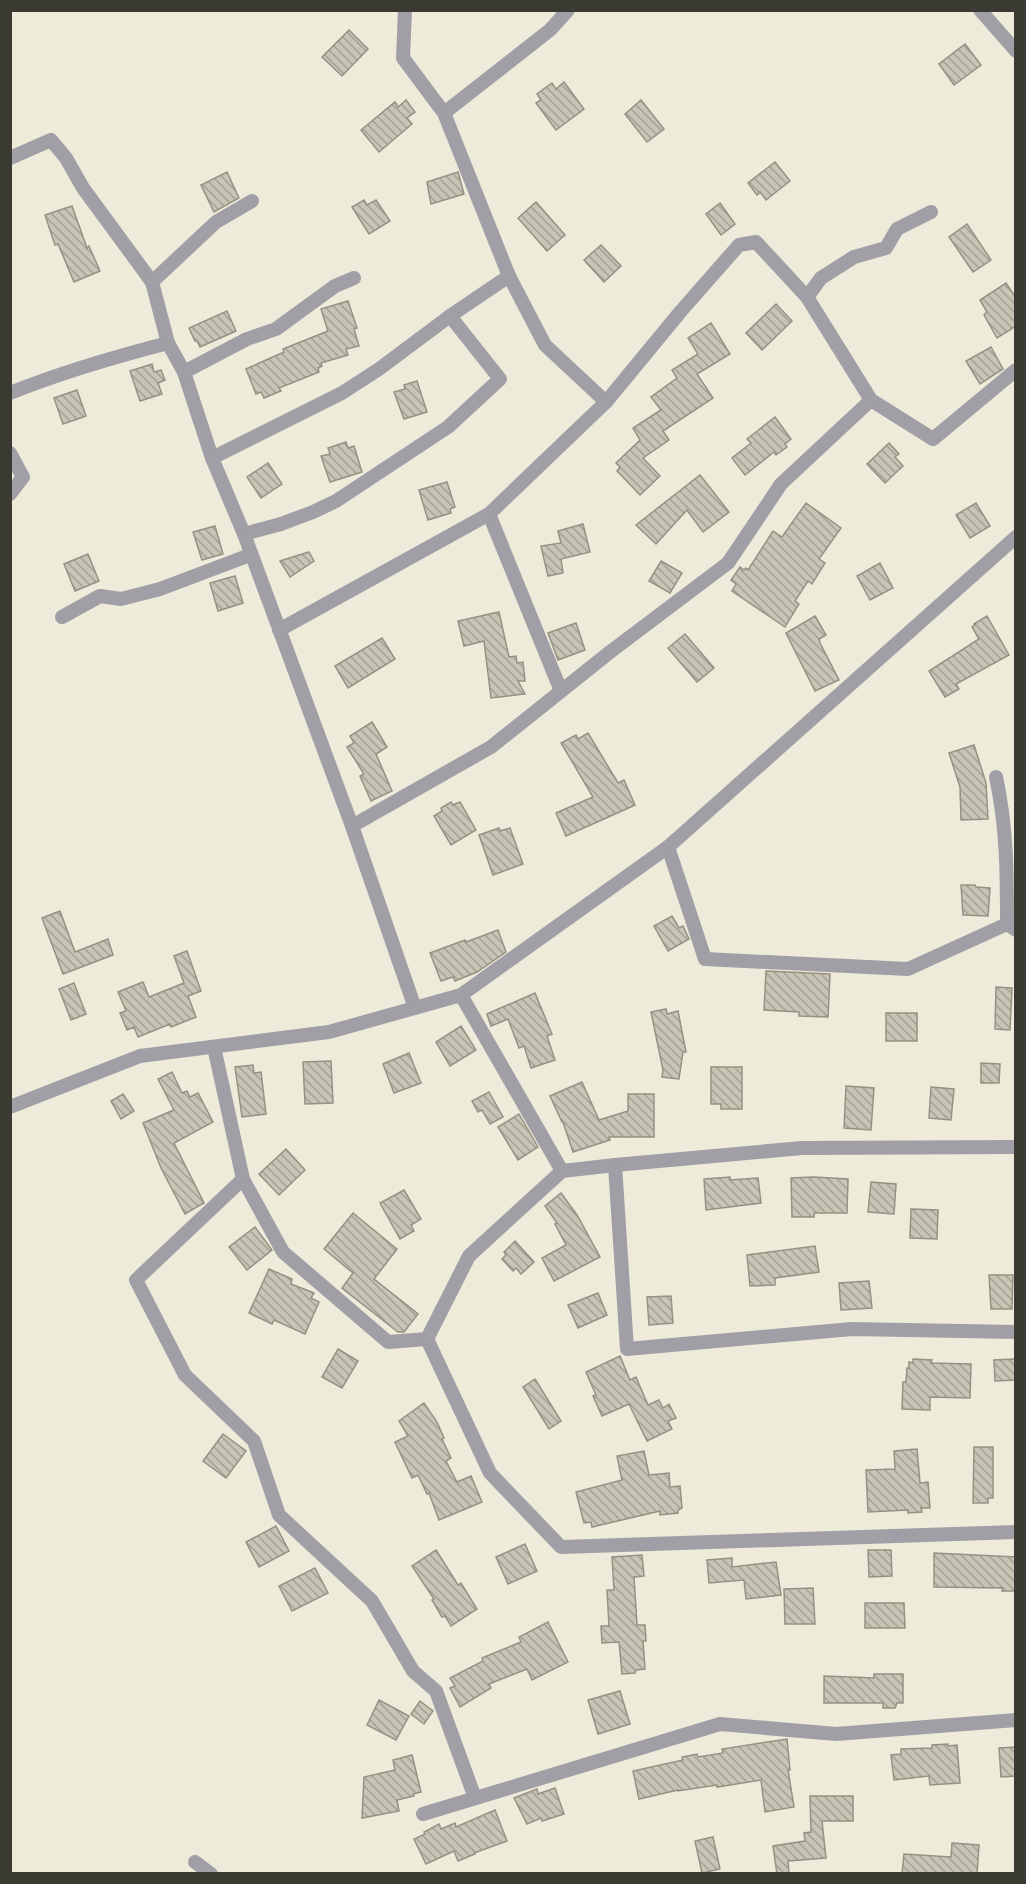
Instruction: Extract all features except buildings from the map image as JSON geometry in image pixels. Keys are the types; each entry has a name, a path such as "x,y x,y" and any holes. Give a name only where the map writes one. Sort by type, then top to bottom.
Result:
{"street":[{"path":"405,10 403,58 444,113 509,276 545,345 606,402"},
{"path":"444,113 550,30 568,10"},
{"path":"980,10 1016,51"},
{"path":"10,158 51,140 152,282 168,344 184,372 212,458 244,534 352,826 415,1008"},
{"path":"152,282 216,222 252,201"},
{"path":"807,297 820,278 854,258 886,248 897,230 931,212"},
{"path":"279,630 489,514 606,402 695,293 739,244 756,242 807,297 871,400 933,439 1016,370"},
{"path":"212,458 342,393 509,276"},
{"path":"184,372 247,339 276,328 335,286 354,278"},
{"path":"244,534 281,524 336,501 448,427 500,379 450,316"},
{"path":"10,393 64,372 116,356 168,344"},
{"path":"352,826 491,747 728,563 781,484 871,400"},
{"path":"10,453 23,477 10,494"},
{"path":"489,514 561,691"},
{"path":"10,1107 140,1056 329,1032 461,995 668,847 1016,537"},
{"path":"62,616 100,596 121,599 151,591 250,555"},
{"path":"668,847 705,959 908,969 1011,927 1003,811 996,777"},
{"path":"461,995 562,1172"},
{"path":"214,1047 243,1179 283,1252 388,1342 427,1339"},
{"path":"427,1339 469,1256 562,1172 802,1148 1016,1147"},
{"path":"615,1165 627,1349 852,1329 1016,1332"},
{"path":"243,1179 136,1280 185,1375 254,1441 279,1515 372,1601 413,1671 436,1691 475,1798"},
{"path":"427,1339 490,1473 561,1547 1016,1532"},
{"path":"423,1814 720,1724 836,1734 1016,1720"},
{"path":"195,1862 211,1874"}]}
